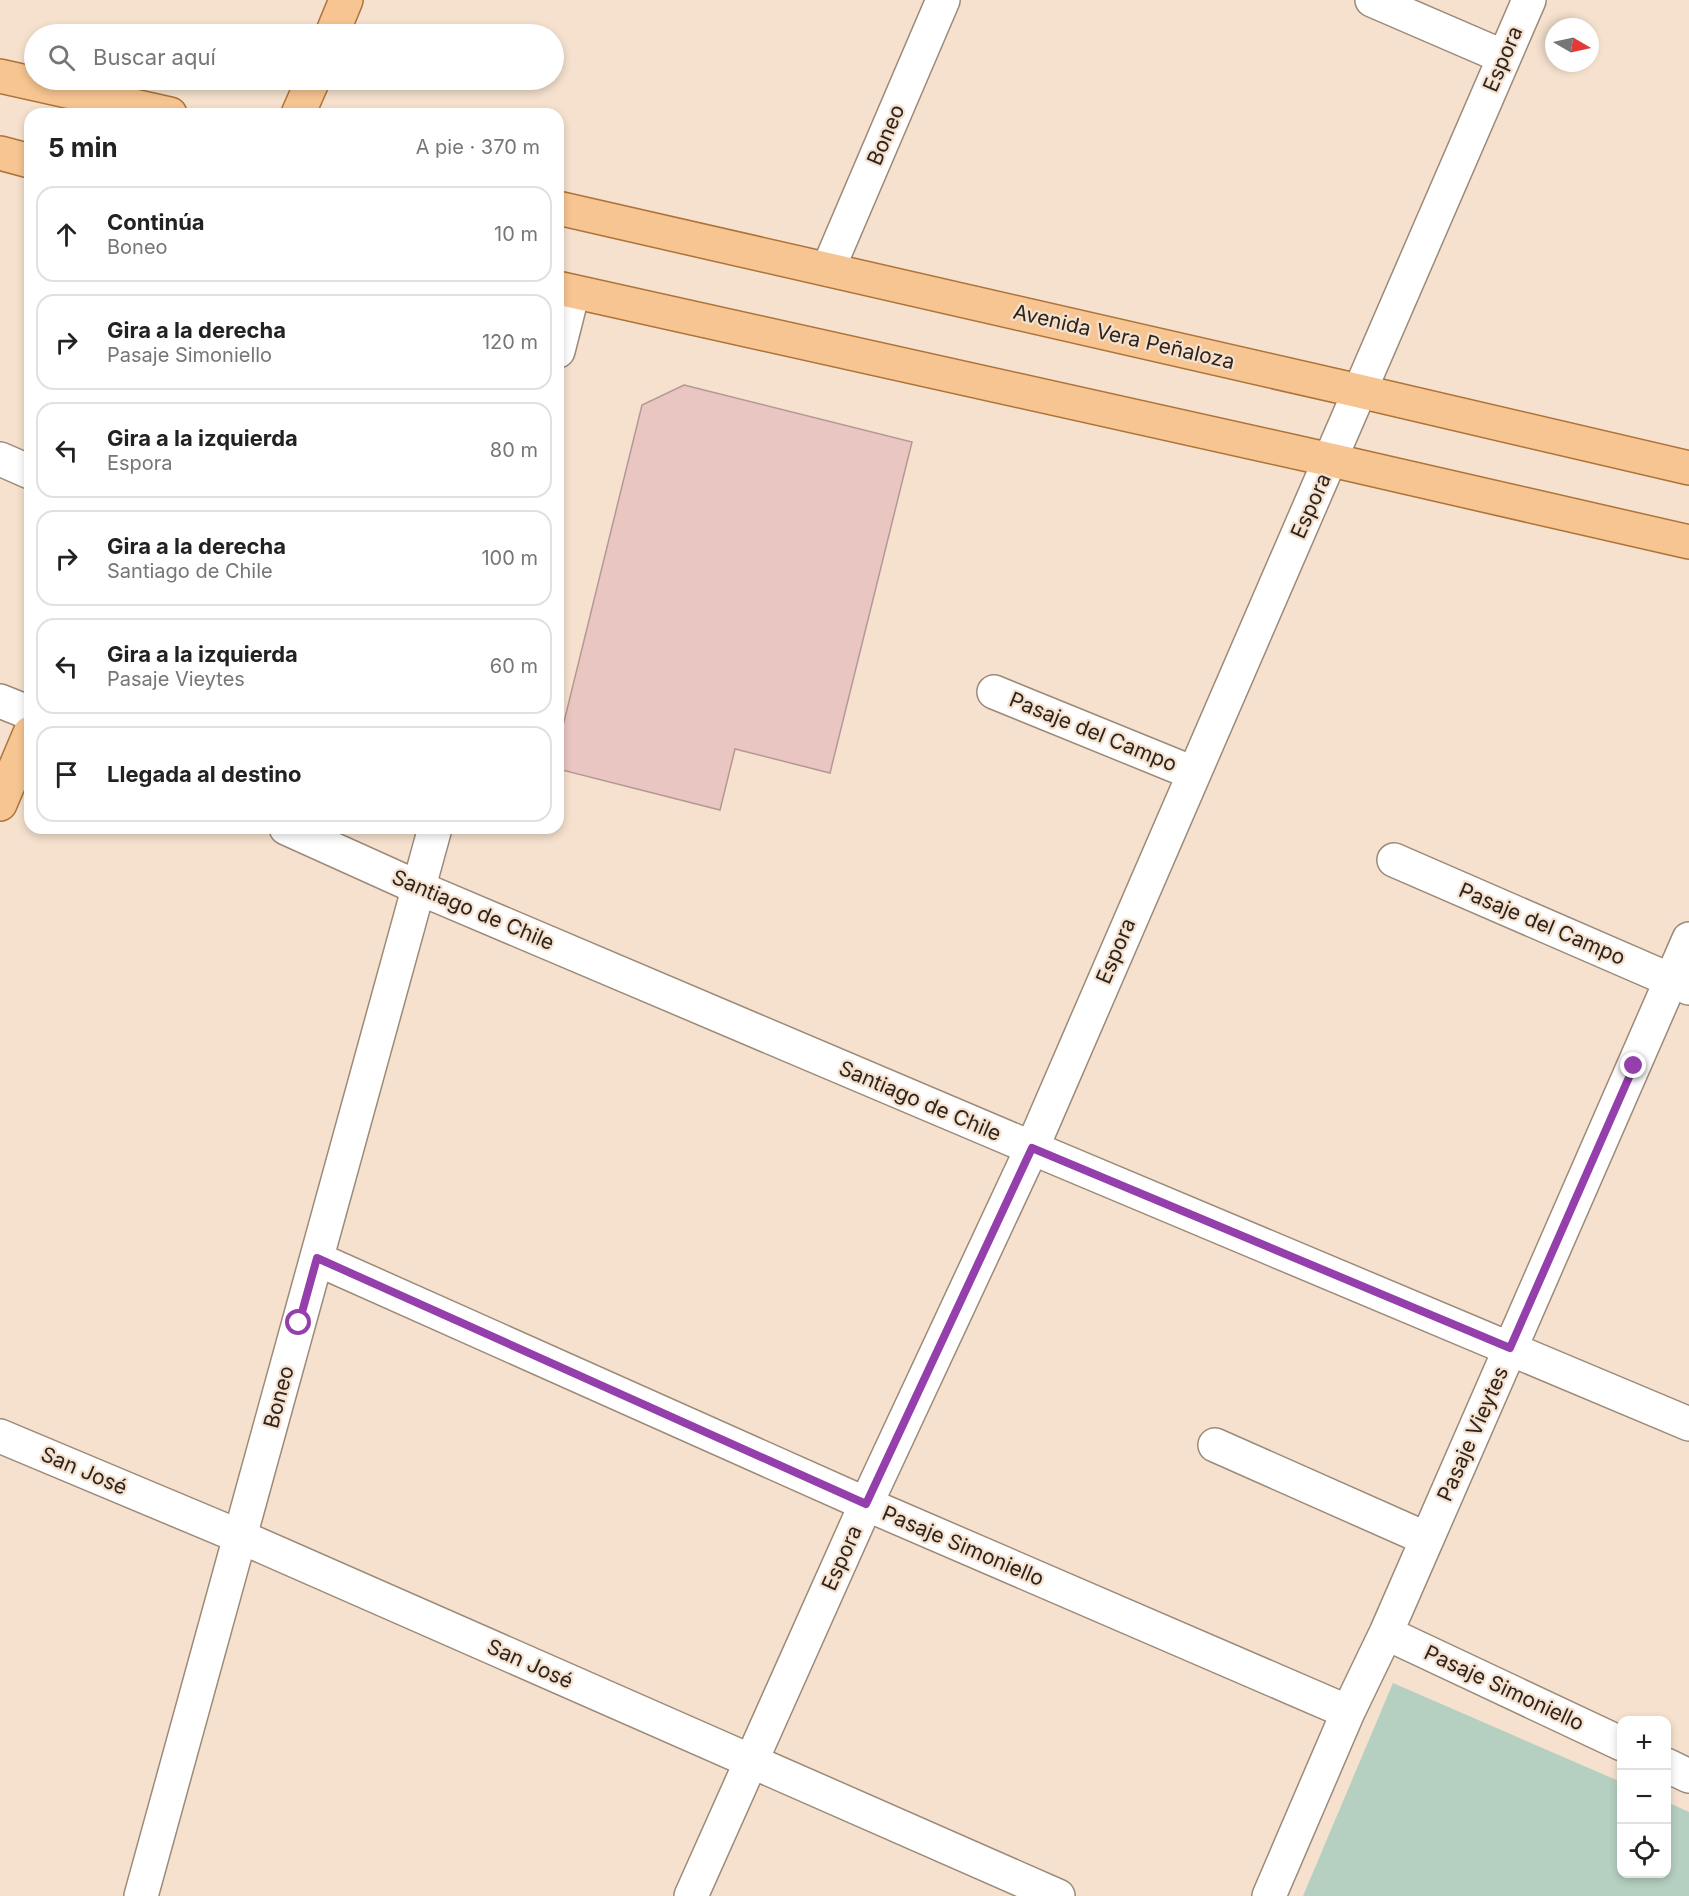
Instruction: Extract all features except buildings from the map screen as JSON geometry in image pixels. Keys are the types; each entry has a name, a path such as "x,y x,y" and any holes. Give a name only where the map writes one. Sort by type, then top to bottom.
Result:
{"main road":[{"path":"336,24 346,0"},
{"path":"0,76 24,81"},
{"path":"63,90 143,108"},
{"path":"301,108 309,90"},
{"path":"0,153 24,159"},
{"name":"Avenida Vera Peñaloza","path":"564,209 1689,468"},
{"path":"566,290 1689,542"},
{"path":"0,804 24,747"}],"street":[{"name":"Boneo","path":"828,269 943,0"},
{"path":"1372,0 1504,57"},
{"name":"Espora","path":"691,1896 866,1504 1032,1148 1528,0"},
{"path":"564,305 566,290"},
{"path":"0,459 24,469"},
{"name":"Pasaje del Campo","path":"993,692 1193,773"},
{"path":"0,701 24,711"},
{"name":"Santiago de Chile","path":"299,834 419,888 1689,1424"},
{"name":"Boneo","path":"148,1893 241,1537 433,834"},
{"name":"Pasaje del Campo","path":"1394,860 1680,984"},
{"name":"Pasaje Vieytes","path":"1269,1896 1510,1348 1680,984 1689,939"},
{"name":"Pasaje Simoniello","path":"317,1258 866,1504 1348,1712"},
{"name":"San José","path":"0,1436 241,1537 1058,1896"},
{"path":"1215,1445 1427,1539"},
{"name":"Pasaje Simoniello","path":"1386,1633 1617,1742"},
{"path":"1671,1767 1689,1776"}],"green space":[{"path":"1393,1683 1617,1780 1617,1878 1671,1878 1671,1804 1689,1812 1689,1896 1303,1896"}],"route":[{"path":"299,1323 317,1258 866,1504 1032,1148 1510,1348 1634,1066"}]}
